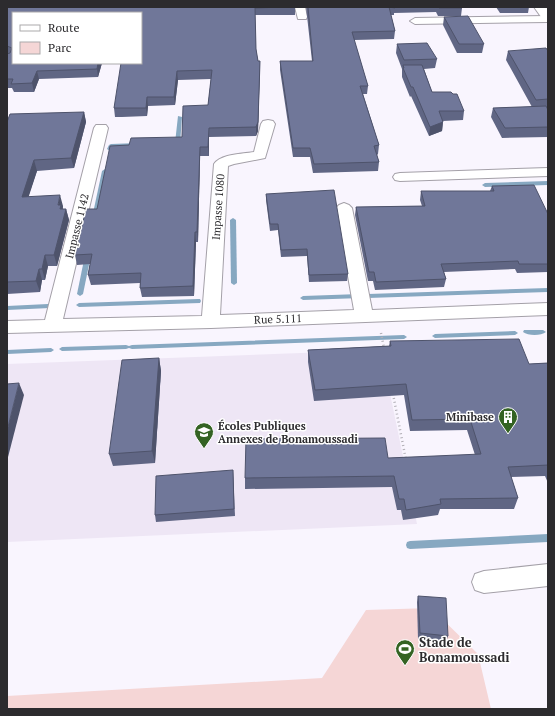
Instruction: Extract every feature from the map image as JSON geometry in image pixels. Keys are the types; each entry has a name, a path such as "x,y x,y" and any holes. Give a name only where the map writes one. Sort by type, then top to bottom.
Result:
{"main road":[{"path":"540,7 548,18"}],"street":[{"path":"415,21 548,18"},
{"name":"Impasse 1080","path":"211,322 221,164 230,160 260,155 268,124"},
{"name":"Impasse 1142","path":"52,325 101,128"},
{"path":"400,177 548,172"},
{"path":"344,208 371,315"},
{"name":"Rue 5.111","path":"7,327 211,322 548,309"},
{"path":"484,582 548,575"}],"path":[{"path":"371,315 385,353"},
{"path":"393,391 406,460"}],"shaded area":[{"name":"Écoles Publiques Annexes de Bonamoussadi","path":"381,350 417,524 7,542 7,364"}],"green space":[{"name":"Stade de Bonamoussadi","path":"431,608 478,654 491,709 7,709 7,696 322,678 366,610"}],"building":[{"path":"7,7 285,7 255,8 256,49 258,61 260,61 258,122 256,127 209,128 208,147 200,147 197,232 195,232 193,286 140,288 141,273 88,275 92,254 75,255 86,209 97,209 110,146 129,145 131,138 182,137 183,106 208,105 212,70 177,71 174,97 147,97 146,108 114,108 121,64 142,64 142,12 12,12 12,48 7,46"},
{"path":"308,7 389,7 395,31 352,32 368,86 360,86 379,145 374,146 379,162 314,164 310,148 293,148 280,61 313,61"},
{"path":"438,7 462,7 462,8 439,8"},
{"path":"468,16 484,44 459,44 444,17"},
{"path":"427,43 437,59 404,60 397,44"},
{"path":"12,48 12,64 98,64 97,69 37,71 32,83 11,84 13,79 7,79 7,54 10,53"},
{"path":"546,48 548,51 548,99 536,100 508,51"},
{"path":"403,65 422,65 432,92 451,92 453,94 457,94 464,111 439,111 443,122 430,127 413,87 411,87"},
{"path":"546,106 548,110 548,127 505,128 493,108"},
{"path":"84,112 71,158 34,160 22,197 60,195 58,205 61,205 60,209 66,209 54,255 45,255 42,269 39,269 36,281 7,282 7,122 10,114"},
{"path":"534,185 548,214 548,264 519,264 518,261 441,264 446,279 376,282 374,272 369,272 356,207 425,206 421,191 494,191 492,186"},
{"path":"334,190 348,274 309,275 307,249 281,250 278,224 270,224 266,194"},
{"path":"519,339 529,364 548,363 548,465 508,467 518,498 440,499 441,504 406,510 404,499 399,499 394,476 245,478 246,439 385,438 388,458 481,454 470,419 412,420 406,384 315,390 308,350 391,346 390,341"},
{"path":"159,358 152,451 109,454 122,360"},
{"path":"19,383 7,431 7,384"},
{"path":"233,470 234,509 155,515 156,476"},
{"path":"418,596 446,598 448,636 420,633"}],"waterway":[{"path":"175,144 177,144 180,117"},
{"path":"110,149 111,146 138,145"},
{"path":"95,218 105,171"},
{"path":"485,185 548,183"},
{"path":"233,220 234,283"},
{"path":"80,294 88,255"},
{"path":"368,296 548,290"},
{"path":"303,298 360,296"},
{"path":"79,305 198,301"},
{"path":"7,308 48,306"},
{"path":"526,332 543,332"},
{"path":"435,336 515,333"},
{"path":"132,347 404,337"},
{"path":"62,349 126,347"},
{"path":"7,352 51,350"},
{"path":"410,545 548,538"}],"place":[{"name":"Minibase","path":"508,434"},
{"name":"Écoles Publiques Annexes de Bonamoussadi","path":"204,449"},
{"name":"Stade de Bonamoussadi","path":"405,666"}]}
